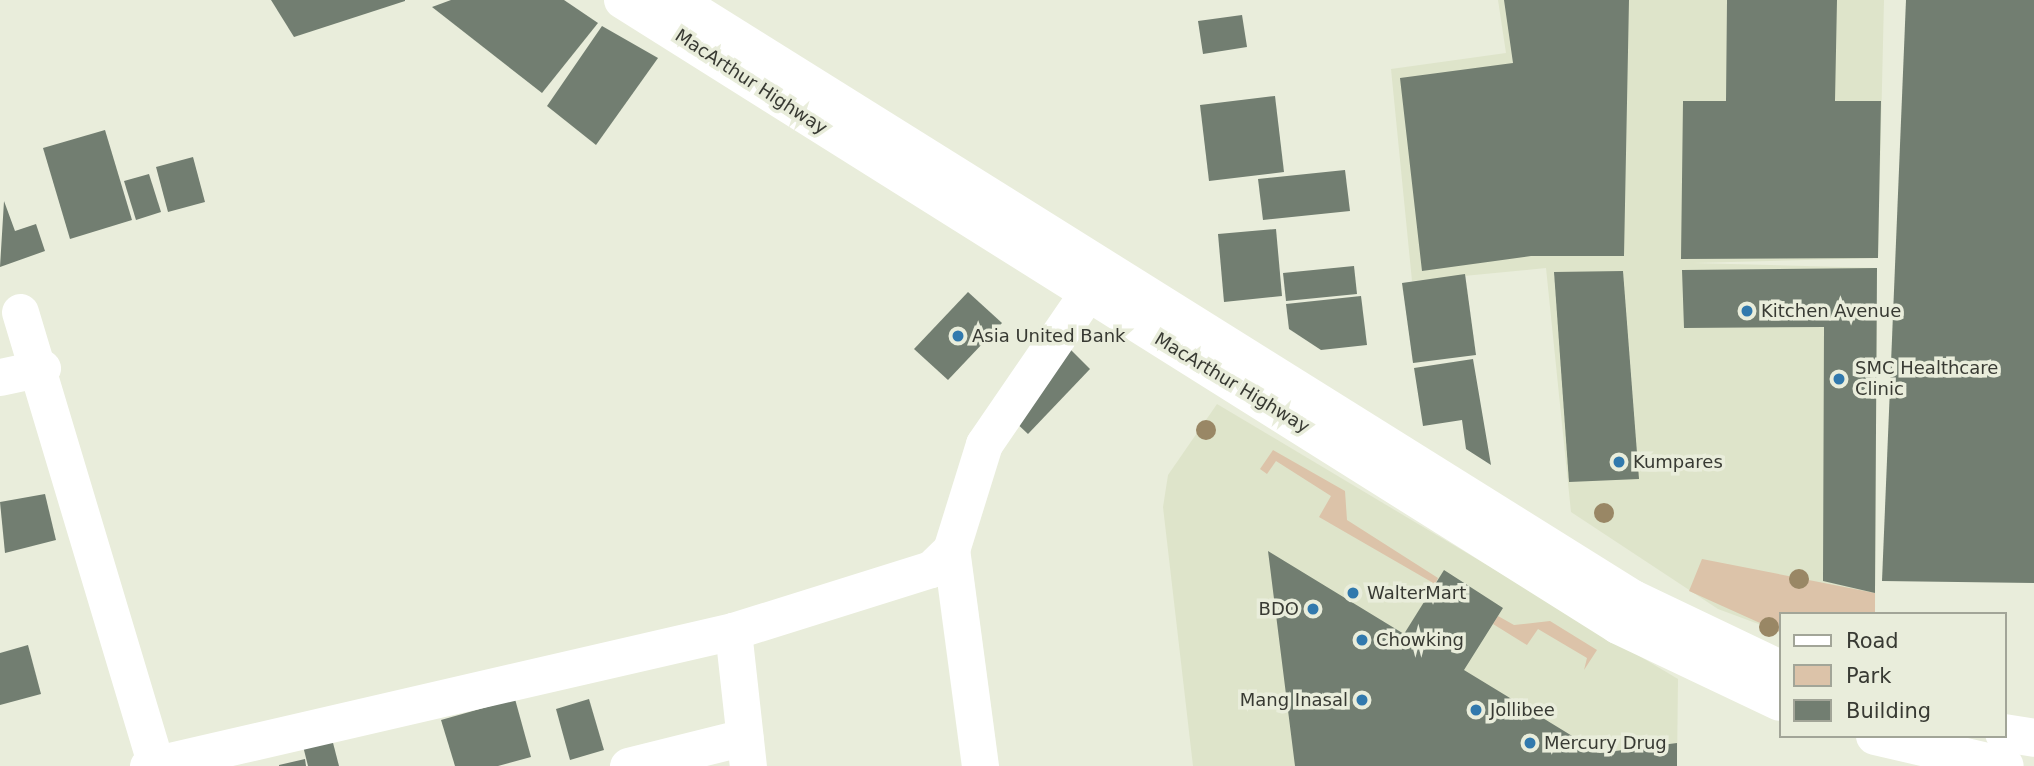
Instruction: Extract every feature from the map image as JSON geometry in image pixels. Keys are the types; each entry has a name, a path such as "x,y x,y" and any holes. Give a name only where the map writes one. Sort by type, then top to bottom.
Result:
{"highway":[{"name":"MacArthur Highway","path":"622,0 1633,599 1778,668"},
{"name":"MacArthur Highway","path":"675,0 1095,281 1618,625 1778,701"},
{"path":"2006,733 2034,738"},
{"path":"1884,738 2005,766"}],"street":[{"path":"980,766 951,550 984,444 1095,281"},
{"path":"20,312 42,368 152,765 240,754 733,631 931,569 951,550"},
{"path":"0,377 42,368"},
{"path":"628,766 746,752 733,631"}],"shaded area":[{"path":"1498,0 1884,0 1878,258 1693,263 1877,268 1875,612 1778,612 1778,631 1718,609 1571,512 1546,268 1412,281 1391,69 1506,53"},
{"name":"WalterMart","path":"1217,404 1678,679 1677,766 1193,766 1163,507 1168,475"}],"green space":[{"path":"1273,450 1345,491 1347,520 1438,578 1435,584 1319,517 1331,496 1276,461 1267,474 1260,469"},
{"path":"1702,559 1875,593 1875,612 1778,612 1778,631 1689,591"},
{"path":"1498,616 1514,625 1550,621 1597,650 1584,670 1587,658 1538,629 1527,645 1493,624"}],"building":[{"path":"271,0 405,0 405,1 294,37"},
{"path":"451,0 564,0 598,23 542,93 432,7"},
{"path":"1504,0 1629,0 1624,256 1531,256 1422,271 1400,78 1513,63"},
{"path":"1727,0 1837,0 1835,101 1881,101 1878,258 1681,259 1683,101 1726,101"},
{"path":"1906,0 2034,0 2034,583 1882,581"},
{"path":"1242,15 1247,47 1203,54 1198,21"},
{"path":"602,26 658,58 596,145 547,106"},
{"path":"1275,96 1284,172 1209,181 1200,105"},
{"path":"105,130 132,220 70,239 43,148"},
{"path":"193,157 205,202 168,212 156,167"},
{"path":"1345,170 1350,211 1263,220 1258,179"},
{"path":"149,174 161,212 136,220 124,181"},
{"path":"4,201 15,231 36,224 45,251 0,267"},
{"path":"1276,229 1282,296 1224,302 1218,234"},
{"path":"1354,266 1357,294 1286,301 1283,273"},
{"path":"1877,268 1875,593 1823,581 1824,327 1684,328 1682,270"},
{"path":"1623,271 1639,479 1569,482 1554,272"},
{"path":"1465,274 1476,355 1413,363 1402,283"},
{"name":"Asia United Bank","path":"968,292 1002,323 948,380 914,349"},
{"path":"1361,296 1367,345 1321,350 1289,329 1286,304"},
{"path":"1071,350 1090,369 1028,434 1009,416"},
{"path":"1473,359 1491,465 1466,449 1462,420 1423,426 1414,368"},
{"path":"45,494 56,540 5,553 0,502"},
{"path":"1268,551 1404,634 1444,570 1503,608 1464,670 1600,753 1677,743 1677,766 1295,766"},
{"path":"28,645 41,694 0,705 0,653"},
{"path":"515,699 531,757 498,766 455,766 441,720"},
{"path":"589,699 604,750 570,760 556,709"},
{"path":"331,735 339,766 308,766 302,742"},
{"path":"305,759 306,766 279,766 279,765"}],"place":[{"name":"Kitchen Avenue","path":"1747,311"},
{"name":"Asia United Bank","path":"958,336"},
{"name":"SMC Healthcare Clinic","path":"1839,379"},
{"name":"Kumpares","path":"1619,462"},
{"name":"WalterMart","path":"1353,593"},
{"name":"BDO","path":"1313,609"},
{"name":"Chowking","path":"1362,640"},
{"name":"Mang Inasal","path":"1362,700"},
{"name":"Jollibee","path":"1476,710"},
{"name":"Mercury Drug","path":"1530,743"}]}
